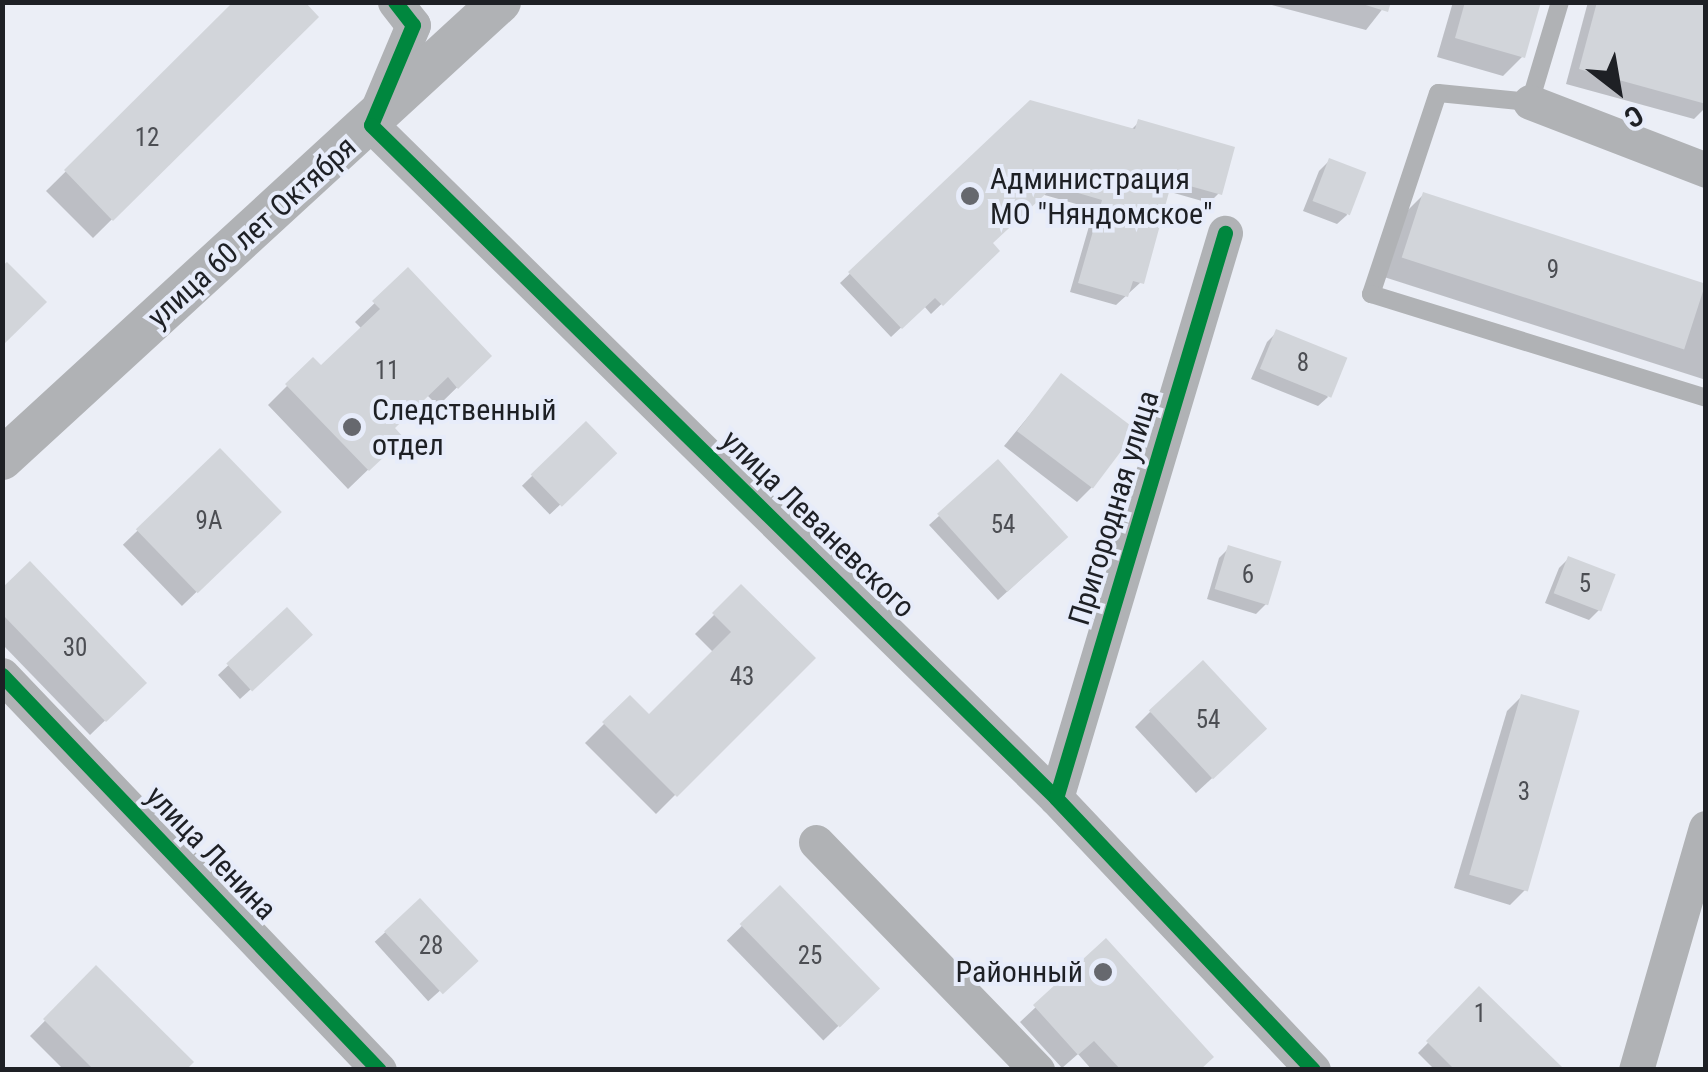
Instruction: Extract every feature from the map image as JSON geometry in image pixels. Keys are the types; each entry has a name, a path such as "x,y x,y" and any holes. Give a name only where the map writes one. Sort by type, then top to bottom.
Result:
{"street":[{"path":"371,124 413,24 395,2"},
{"name":"улица 60 лет Октября","path":"2,459 500,2"},
{"path":"1530,102 1706,170"},
{"name":"улица Леваневского","path":"371,124 1056,798 1313,1070"},
{"name":"Пригородная улица","path":"1056,798 1225,233"},
{"name":"улица Ленина","path":"2,675 380,1070"},
{"path":"1636,1070 1706,828"},
{"path":"816,842 1037,1070"}],"lane":[{"path":"1560,2 1530,102 1438,93 1371,294 1706,398"}],"building":[{"path":"233,2 305,2 319,17 113,221 64,170"},
{"path":"1356,2 1391,2 1388,12"},
{"path":"1465,2 1541,2 1525,58 1455,38"},
{"path":"1597,2 1706,2 1706,104 1579,69"},
{"path":"1030,100 1135,129 1138,119 1235,147 1222,195 1172,181 1144,284 1133,281 1128,297 1078,283 1102,200 1054,186 993,243 1000,251 943,306 935,298 902,329 848,272"},
{"path":"1329,158 1366,172 1350,215 1313,201"},
{"path":"1423,192 1705,284 1684,349 1402,258"},
{"path":"7,262 47,302 2,346 2,266"},
{"path":"408,267 492,356 458,389 448,377 395,428 404,438 369,471 285,384 313,357 321,365 380,309 372,301"},
{"path":"1276,329 1347,358 1331,398 1260,369"},
{"path":"1061,373 1137,430 1093,488 1017,431"},
{"path":"586,421 617,453 562,507 531,474"},
{"path":"220,448 282,512 198,593 136,529"},
{"path":"998,459 1068,537 1007,592 937,514"},
{"path":"1228,545 1282,561 1268,605 1215,589"},
{"path":"1568,556 1616,574 1601,612 1554,593"},
{"path":"30,561 147,683 106,722 2,614 2,588"},
{"path":"741,584 816,658 677,797 602,722 630,695 649,714 731,632 712,613"},
{"path":"287,607 313,635 252,691 226,664"},
{"path":"1203,660 1267,729 1213,779 1149,710"},
{"path":"1521,694 1580,711 1528,892 1469,875"},
{"path":"780,885 880,989 840,1027 740,924"},
{"path":"420,898 479,961 443,994 384,931"},
{"name":"Районный","path":"1106,938 1214,1057 1200,1070 1121,1070 1094,1041 1078,1055 1033,1005"},
{"path":"96,965 194,1062 186,1070 94,1070 43,1019"},
{"path":"1479,986 1562,1067 1560,1070 1455,1070 1426,1041"}],"cycle path":[{"path":"395,2 413,25 371,125 1056,798 1313,1070"},
{"path":"1056,798 1225,233"},
{"path":"2,675 379,1070"}],"place":[{"name":"Администрация МО \"Няндомское\"","path":"970,196"},
{"name":"Следственный отдел","path":"352,427"},
{"name":"Районный","path":"1103,972"}]}
